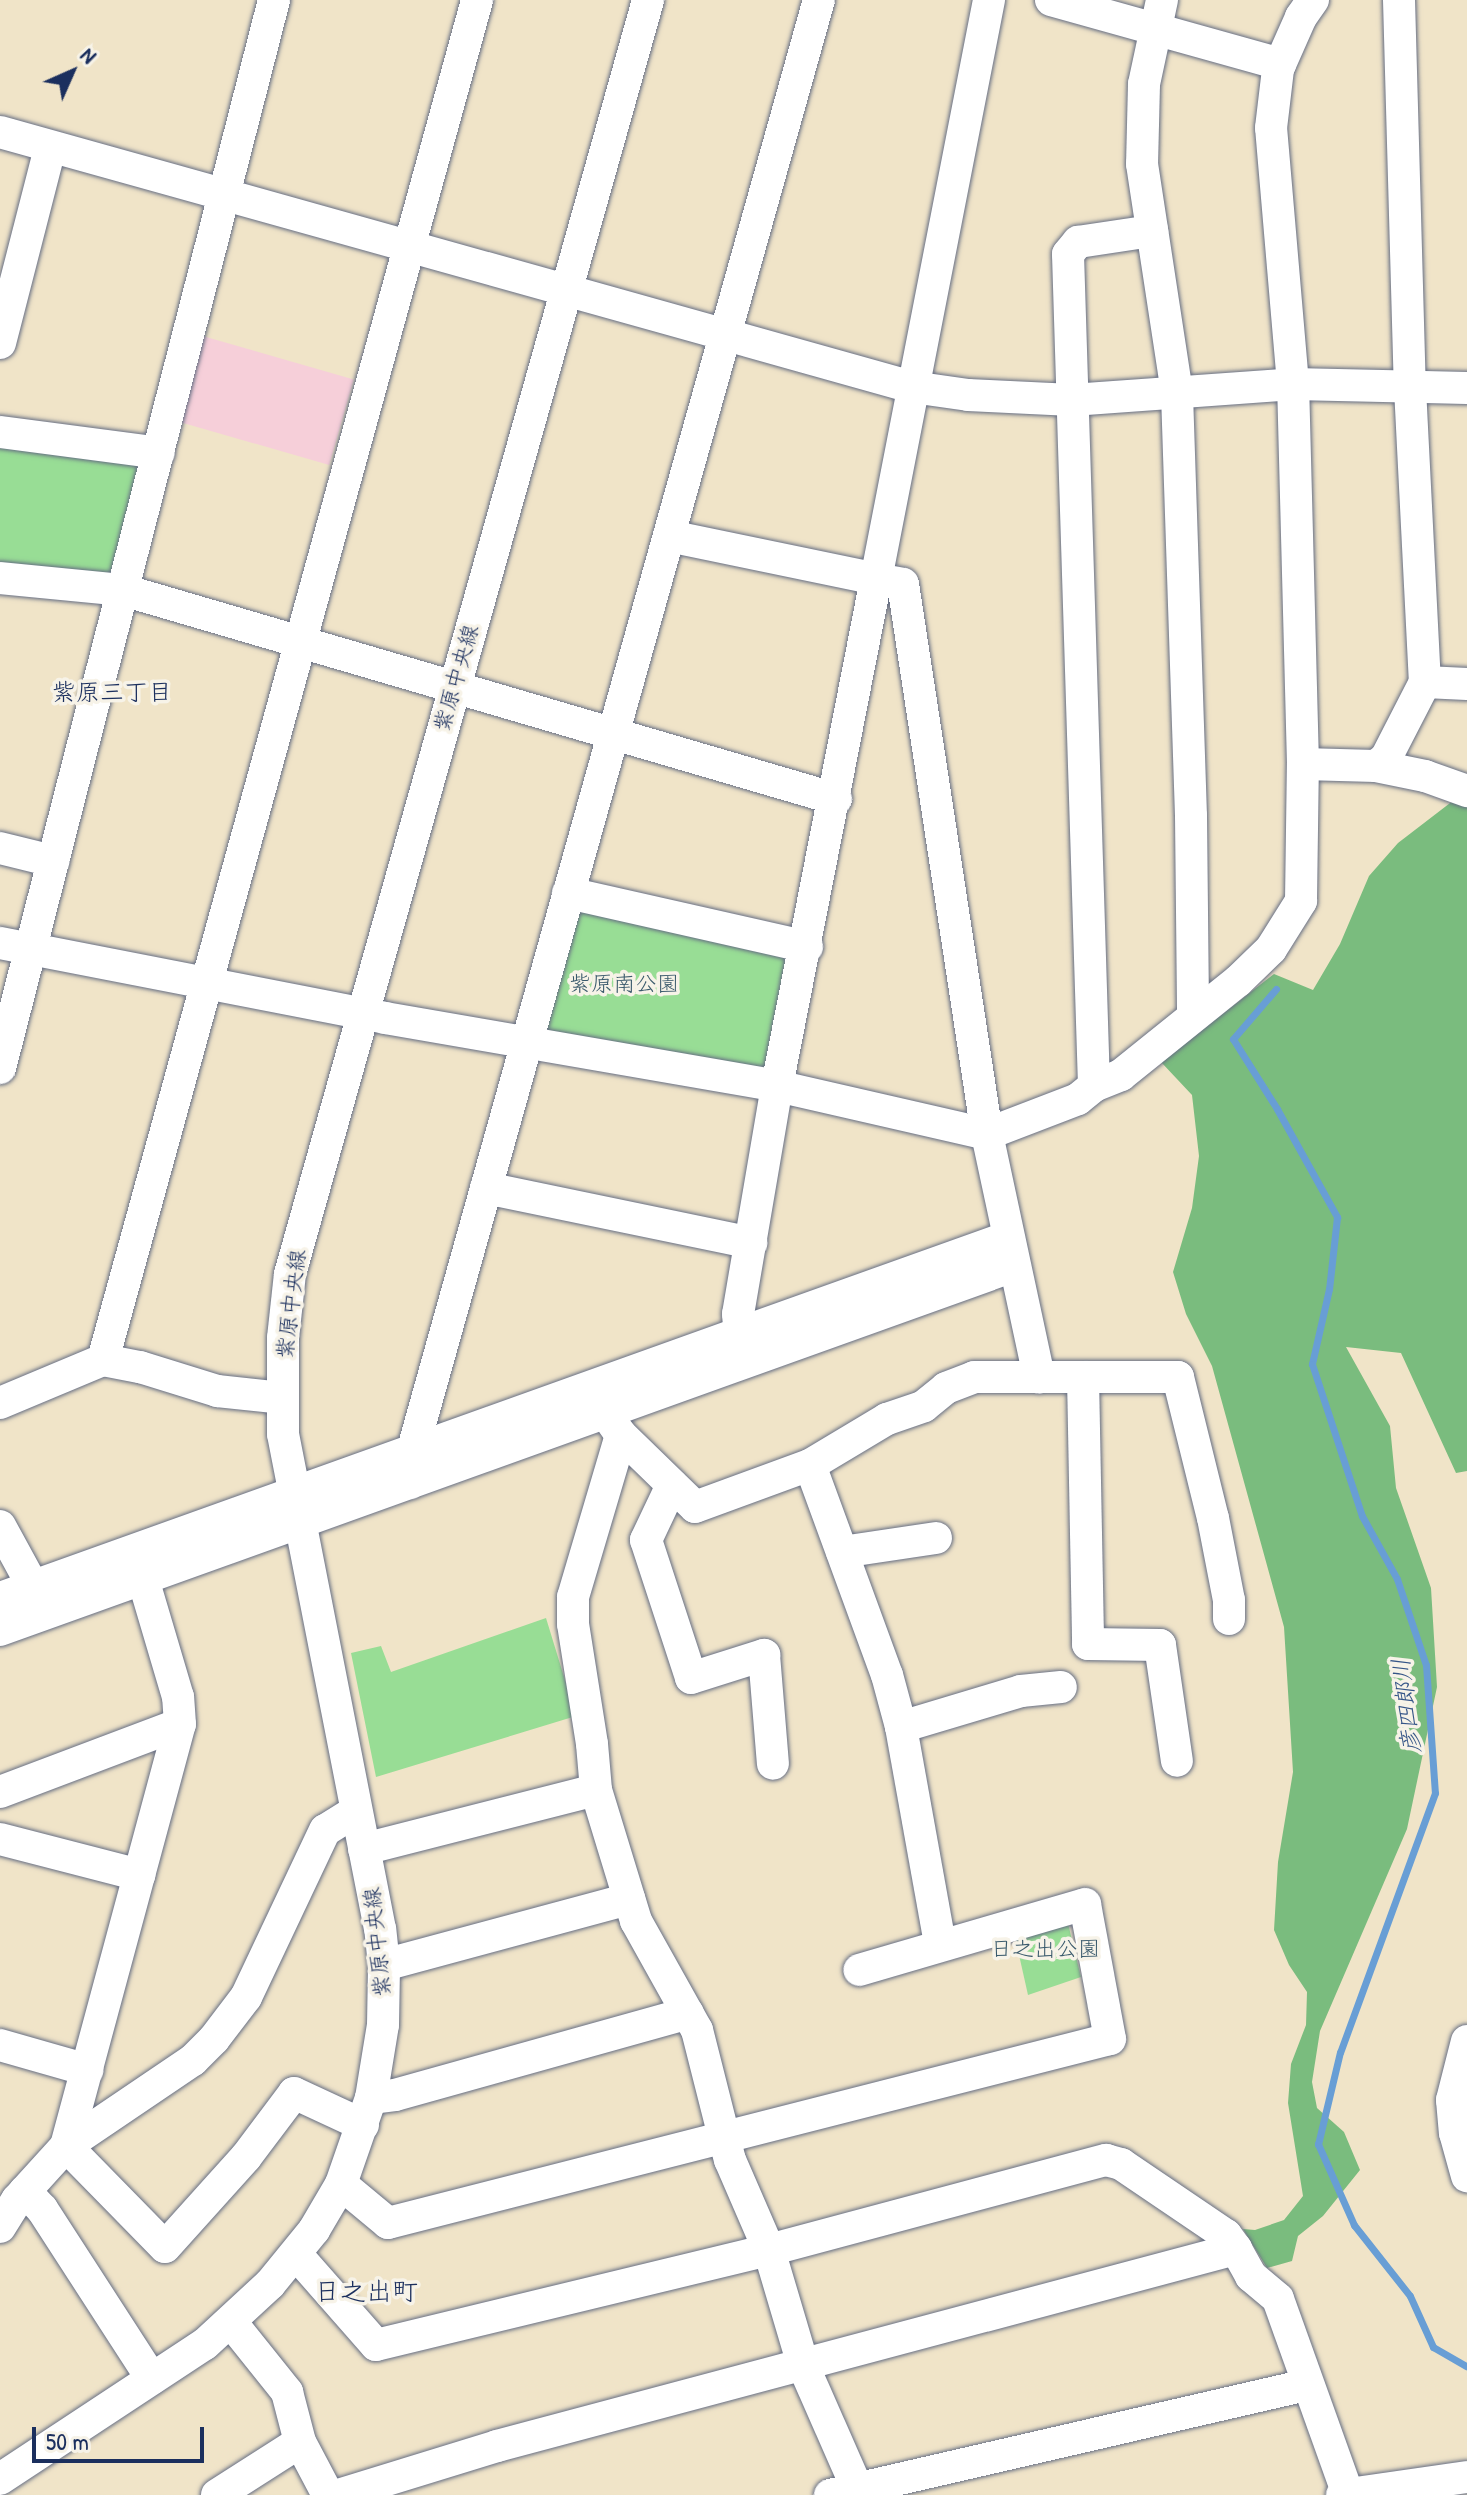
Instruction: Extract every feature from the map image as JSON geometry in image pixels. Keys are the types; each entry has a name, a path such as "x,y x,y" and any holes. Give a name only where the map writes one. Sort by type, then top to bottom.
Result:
{"street":[{"path":"0,1068 15,946 53,861 274,0"},
{"path":"103,1360 477,0"},
{"name":"紫原中央線","path":"7,2478 231,2322 296,2254 341,2184 367,2112 383,2025 384,1965 283,1434 282,1398 290,1274 361,1012 648,0"},
{"path":"410,1483 413,1449 819,0"},
{"path":"742,1365 738,1314 777,1086 836,799 912,387 989,0"},
{"path":"1051,0 1158,14 1280,64"},
{"path":"15,946 526,1043 777,1086 987,1134 1078,1099 1094,1086 1121,1075 1238,981 1271,949 1301,901 1303,764 1293,384 1271,128 1273,85 1301,17 1313,0"},
{"path":"1376,766 1386,758 1425,682 1410,388 1399,0"},
{"path":"1158,14 1144,84 1142,164 1177,394 1187,665 1193,1015"},
{"path":"0,132 912,387 968,395 1072,400 1293,384 1467,388"},
{"path":"0,343 10,264 50,148"},
{"path":"1094,1086 1068,254 1078,242 1152,231"},
{"path":"0,432 159,453"},
{"path":"669,536 903,584 987,1134 1039,1377"},
{"path":"0,578 123,590 836,799"},
{"path":"1425,682 1467,684"},
{"path":"1303,764 1376,766 1425,776 1467,791"},
{"path":"0,848 53,861"},
{"path":"568,893 807,947"},
{"path":"486,1188 751,1243"},
{"path":"0,1598 40,1600 143,1579 298,1508 413,1449 605,1411 739,1333 1011,1251"},
{"path":"0,1630 40,1600 298,1508 410,1483 605,1411 742,1365 1011,1251"},
{"path":"0,1403 103,1360 140,1367 217,1391 282,1398"},
{"path":"605,1411 695,1507 810,1465 887,1419 924,1406 946,1388 974,1377 1178,1377 1213,1518 1229,1600 1229,1619"},
{"path":"1083,1377 1088,1644 1160,1645 1177,1761"},
{"path":"605,1411 613,1450 573,1597 573,1624 596,1790 636,1921 697,2030 727,2137 730,2160 769,2250 803,2365 849,2492 1306,2385"},
{"path":"810,1465 887,1675 901,1727 940,1944"},
{"path":"672,1485 646,1540 691,1678 764,1655 773,1764"},
{"path":"0,1526 40,1600"},
{"path":"842,1552 936,1538"},
{"path":"66,2146 180,1724 178,1697 143,1579"},
{"path":"901,1727 1021,1691 1061,1687"},
{"path":"0,1792 180,1724"},
{"path":"364,1849 596,1790"},
{"path":"0,2227 25,2191 66,2146 193,2060 214,2039 246,1997 325,1830 356,1811"},
{"path":"0,1839 139,1875"},
{"path":"384,1965 629,1899"},
{"path":"341,2184 388,2223 1110,2039 1085,1904 859,1970"},
{"path":"66,2146 165,2247 246,2157 294,2093 367,2112 395,2095 688,2013"},
{"path":"1467,2041 1452,2100 1467,2176"},
{"path":"0,2045 87,2070"},
{"path":"296,2254 376,2345 769,2250 1106,2160 1121,2164 1226,2235 1251,2276 1278,2299 1345,2494 1467,2477"},
{"path":"25,2191 42,2209 152,2379"},
{"path":"338,2495 497,2446 1236,2249"},
{"path":"231,2322 287,2392 300,2442 328,2495"},
{"path":"217,2495 300,2442"}],"shaded area":[{"path":"199,335 354,379 329,465 174,421"}],"green space":[{"path":"0,436 145,465 109,577 0,566"},
{"path":"1467,796 1467,1471 1456,1473 1401,1353 1346,1347 1390,1426 1396,1488 1431,1588 1437,1687 1407,1829 1320,2031 1312,2082 1317,2108 1344,2132 1360,2170 1323,2216 1298,2236 1292,2261 1267,2268 1243,2229 1255,2230 1284,2220 1303,2196 1288,2103 1291,2064 1306,2025 1307,1992 1289,1965 1274,1930 1278,1862 1293,1772 1284,1627 1212,1366 1186,1314 1173,1272 1192,1208 1199,1156 1192,1095 1161,1062 1274,974 1313,990 1340,944 1369,876 1398,843 1454,800"},
{"name":"紫原南公園","path":"579,905 786,956 763,1074 551,1040 541,1027"},
{"path":"546,1618 576,1716 376,1777 351,1653 381,1646 391,1672"},
{"name":"日之出公園","path":"1065,1911 1081,1977 1028,1995 1013,1928"}],"waterway":[{"name":"彦四郎川","path":"1276,989 1233,1039 1277,1109 1337,1217 1329,1289 1312,1364 1362,1516 1397,1579 1426,1665 1435,1793 1340,2052 1318,2144 1354,2225 1410,2296 1433,2347 1467,2367"}],"district":[{"name":"紫原三丁目","path":"112,692"},
{"name":"日之出町","path":"366,2291"}]}
